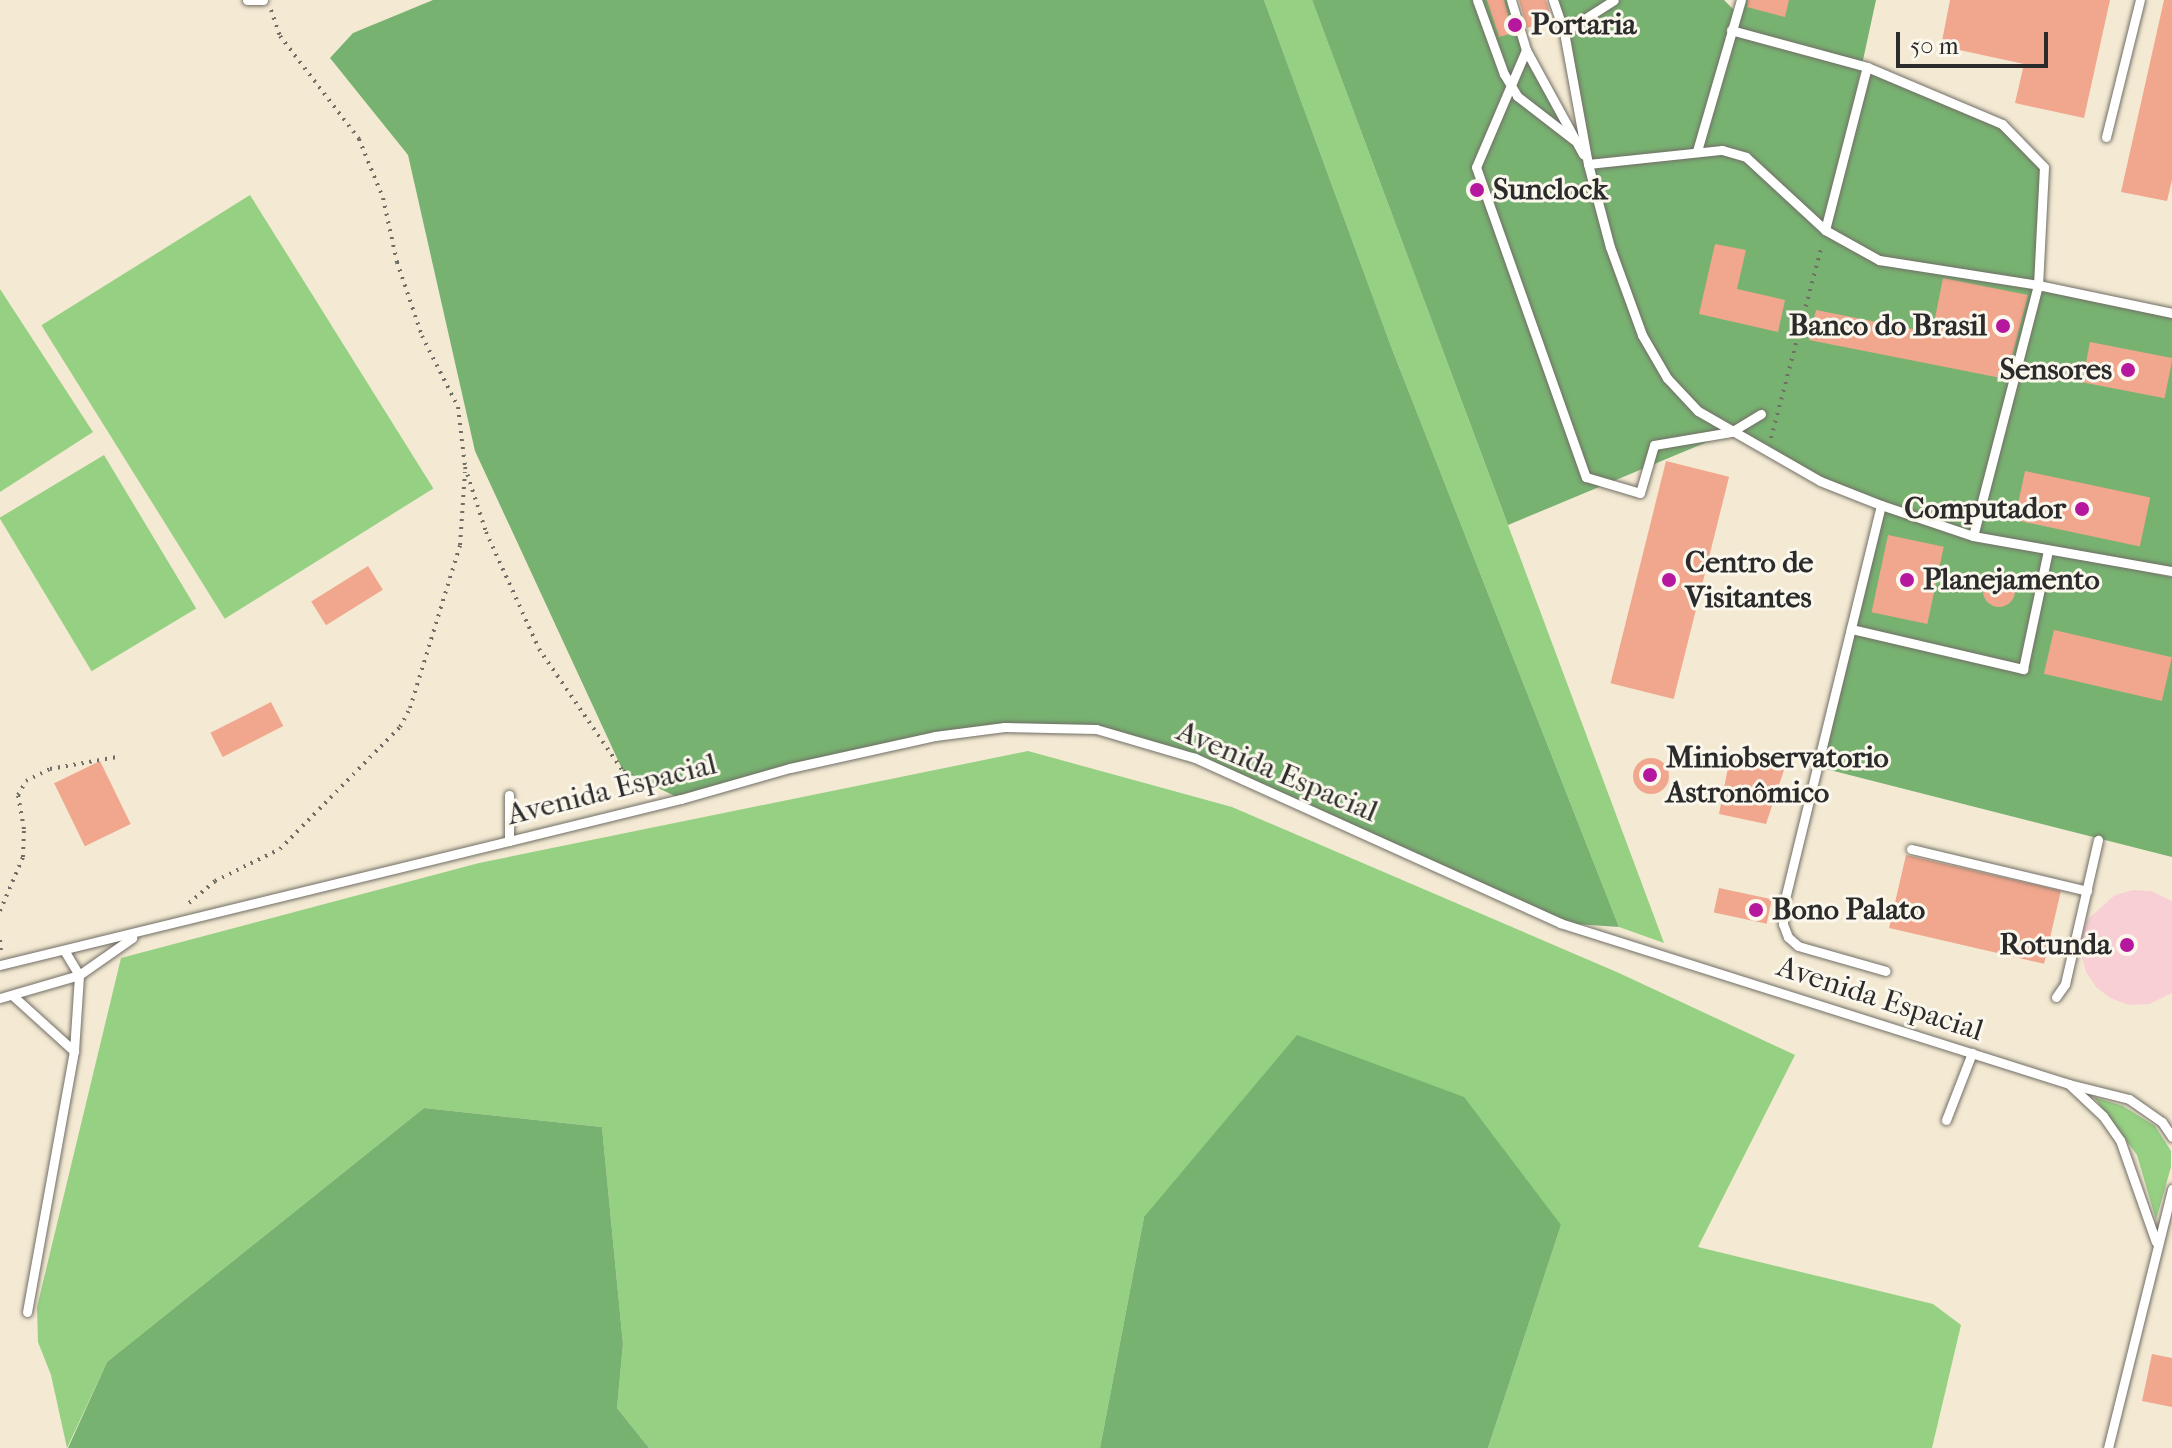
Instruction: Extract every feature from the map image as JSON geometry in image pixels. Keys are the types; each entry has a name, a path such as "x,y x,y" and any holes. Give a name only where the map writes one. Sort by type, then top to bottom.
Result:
{"lane":[{"path":"247,0 265,0"},
{"path":"1477,0 1517,96 1576,141"},
{"path":"1511,0 1526,50 1588,164"},
{"path":"1553,0 1564,32 1588,164 1610,247 1642,335 1667,378 1698,411 1820,481 1881,505 1973,536 2172,571"},
{"path":"1564,32 1614,0"},
{"path":"1697,151 1741,0"},
{"path":"2106,137 2140,0"},
{"path":"1731,30 1867,67 2002,124 2044,167 2038,285 1973,536"},
{"path":"1526,50 1476,167 1586,477 1640,493 1654,445 1731,432 1761,414"},
{"path":"1825,230 1867,67"},
{"path":"1588,164 1722,150 1746,157 1825,230 1879,260 2038,285 2172,313"},
{"path":"1881,505 1783,908 1788,937 1798,946 1886,971"},
{"path":"1851,629 2023,669 2048,550"},
{"name":"Avenida Espacial","path":"0,965 138,934 681,799 790,768 935,736 1004,727 1096,729 1195,758 1560,923 2069,1084 2129,1099 2162,1122 2172,1137"},
{"path":"509,795 509,841"},
{"path":"2056,997 2065,984 2098,840"},
{"path":"1911,849 2087,891"},
{"name":"Avenida Espacial","path":"0,998 79,975 138,934"},
{"path":"27,1312 74,1051 79,975 64,950"},
{"path":"12,995 74,1051"},
{"path":"1946,1120 1972,1053"},
{"path":"2069,1084 2103,1116 2120,1140 2156,1242"},
{"path":"2108,1448 2156,1242 2172,1189"}],"path":[{"path":"173,924 197,893 280,849 400,727 410,708 460,545 465,467 458,407 422,336 397,262 383,198 359,139 280,36 265,0"},
{"path":"1767,452 1825,230"},
{"path":"465,467 486,532 539,649 623,771 644,785 681,799"},
{"path":"0,911 23,857 24,829 18,795 26,781 50,769 117,757"}],"shaded area":[{"name":"Rotunda","path":"2133,890 2151,891 2172,901 2172,993 2149,1004 2129,1005 2110,998 2096,987 2086,972 2081,954 2082,936 2088,919 2115,895"}],"green space":[{"path":"433,0 1264,0 1392,349 1619,927 1560,923 1195,758 1096,729 1004,727 935,736 681,799 623,771 475,451 408,155 330,58 353,33"},
{"path":"1264,0 1312,0 1664,943 1619,927 1392,349"},
{"path":"1312,0 1509,0 1526,50 1587,161 1564,32 1552,0 1724,0 1734,10 1737,0 1876,0 1833,199 1867,67 2002,124 2044,167 2041,290 2172,318 2172,572 1974,535 1820,481 1731,432 1508,525"},
{"path":"250,195 433,488 225,619 41,325"},
{"path":"0,289 93,432 0,492"},
{"path":"104,455 196,608 92,671 0,517"},
{"path":"1883,507 1974,538 2172,577 2172,857 1822,768"},
{"path":"1028,751 1232,807 1619,973 1795,1055 1698,1247 1933,1304 1961,1325 1932,1448 1488,1448 1561,1225 1144,1217 1100,1448 649,1448 617,1408 623,1344 602,1127 424,1108 107,1362 67,1448 51,1375 38,1342 37,1307 121,958 479,863"},
{"path":"1297,1035 1464,1097 1561,1225 1488,1448 1100,1448 1144,1217"},
{"path":"2094,1097 2123,1106 2155,1126 2171,1151 2171,1167 2156,1220 2137,1155"},
{"path":"424,1108 602,1127 623,1344 617,1408 649,1448 68,1448 107,1362"}],"building":[{"path":"1487,0 1504,0 1513,33 1499,37"},
{"path":"1519,0 1546,0 1552,20 1527,28"},
{"path":"1748,0 1789,0 1785,17 1747,7"},
{"path":"1950,0 2110,0 2084,118 2015,103 2024,64 1941,46"},
{"path":"2164,0 2172,0 2172,180 2167,201 2121,192"},
{"path":"1715,244 1746,250 1737,289 1785,300 1778,332 1699,314"},
{"path":"1943,278 2028,295 2006,379 1809,340 1816,310 1932,333"},
{"name":"Sensores","path":"2090,342 2172,358 2165,398 2082,382"},
{"name":"Centro de Visitantes","path":"1666,461 1729,477 1674,699 1611,683"},
{"name":"Computador","path":"2025,471 2150,498 2140,547 2015,520"},
{"name":"Planejamento","path":"1888,535 1944,547 1927,624 1872,612"},
{"path":"368,566 383,590 326,625 311,602"},
{"path":"1999,575 2010,580 2015,591 2010,602 1999,607 1988,602 1983,591 1988,580"},
{"path":"2054,630 2172,657 2162,701 2044,674"},
{"path":"271,702 283,726 223,757 210,733"},
{"path":"1730,757 1784,770 1766,824 1719,814"},
{"name":"Miniobservatorio Astronômico","path":"1651,758 1664,763 1669,776 1664,789 1651,794 1638,789 1633,776 1638,763"},
{"path":"100,761 131,824 85,846 54,783"},
{"path":"1906,855 2061,891 2044,964 1889,928"},
{"path":"1719,888 1772,899 1767,924 1714,912"},
{"path":"2152,1354 2172,1358 2172,1407 2142,1401"}],"place":[{"name":"Portaria","path":"1515,25"},
{"name":"Sunclock","path":"1477,190"},
{"name":"Banco do Brasil","path":"2003,326"},
{"name":"Sensores","path":"2128,370"},
{"name":"Computador","path":"2082,509"},
{"name":"Centro de Visitantes","path":"1669,580"},
{"name":"Planejamento","path":"1907,580"},
{"name":"Miniobservatorio Astronômico","path":"1650,775"},
{"name":"Bono Palato","path":"1756,910"},
{"name":"Rotunda","path":"2127,945"}]}
